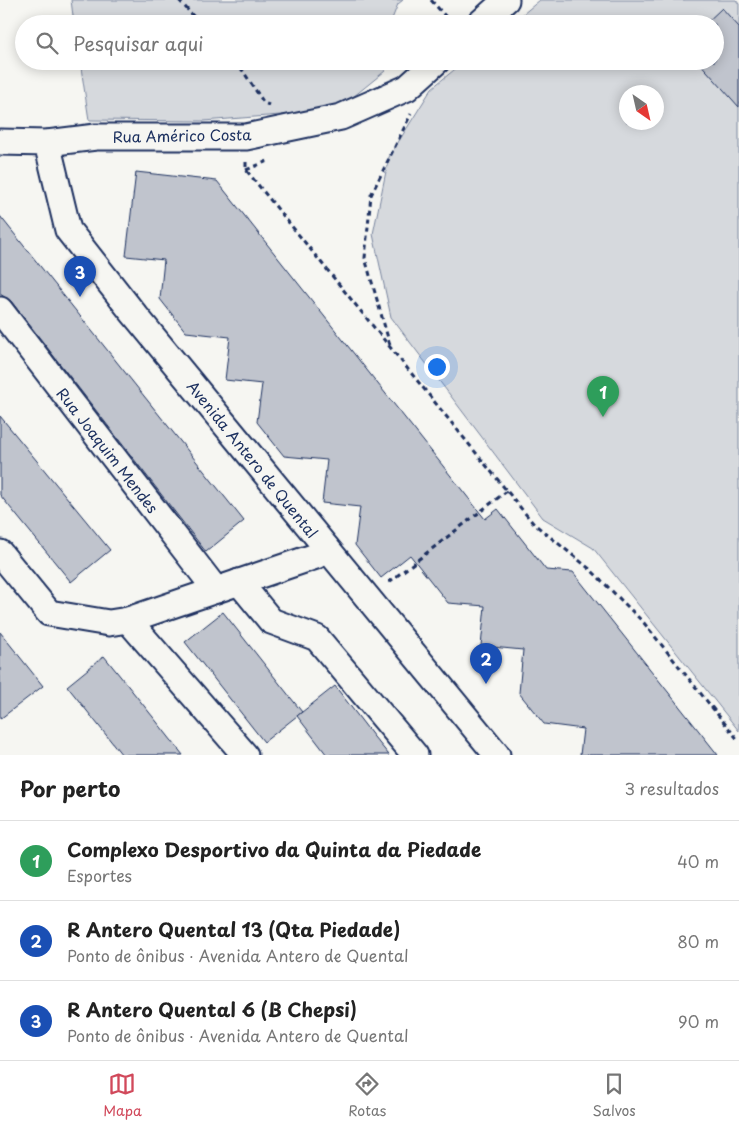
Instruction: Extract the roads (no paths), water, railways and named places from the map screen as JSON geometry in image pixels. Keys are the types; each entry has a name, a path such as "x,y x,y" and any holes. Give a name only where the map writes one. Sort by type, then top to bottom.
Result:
{"street":[{"path":"489,15 506,0"},
{"name":"Rua Américo Costa","path":"0,142 47,144 96,137 246,137 341,117 408,88 427,70"},
{"name":"Avenida Antero de Quental","path":"47,144 68,230 130,310 497,755"},
{"name":"Rua Joaquim Mendes","path":"0,310 228,586 271,621 317,638 415,755"},
{"path":"0,553 49,613 109,623 128,620 316,556 327,549"},
{"path":"128,620 245,755"}],"place":[{"name":"R Antero Quental 6 (B Chepsi)","path":"80,297"},
{"name":"Complexo Desportivo da Quinta da Piedade","path":"603,417"},
{"name":"R Antero Quental 13 (Qta Piedade)","path":"486,684"}]}
